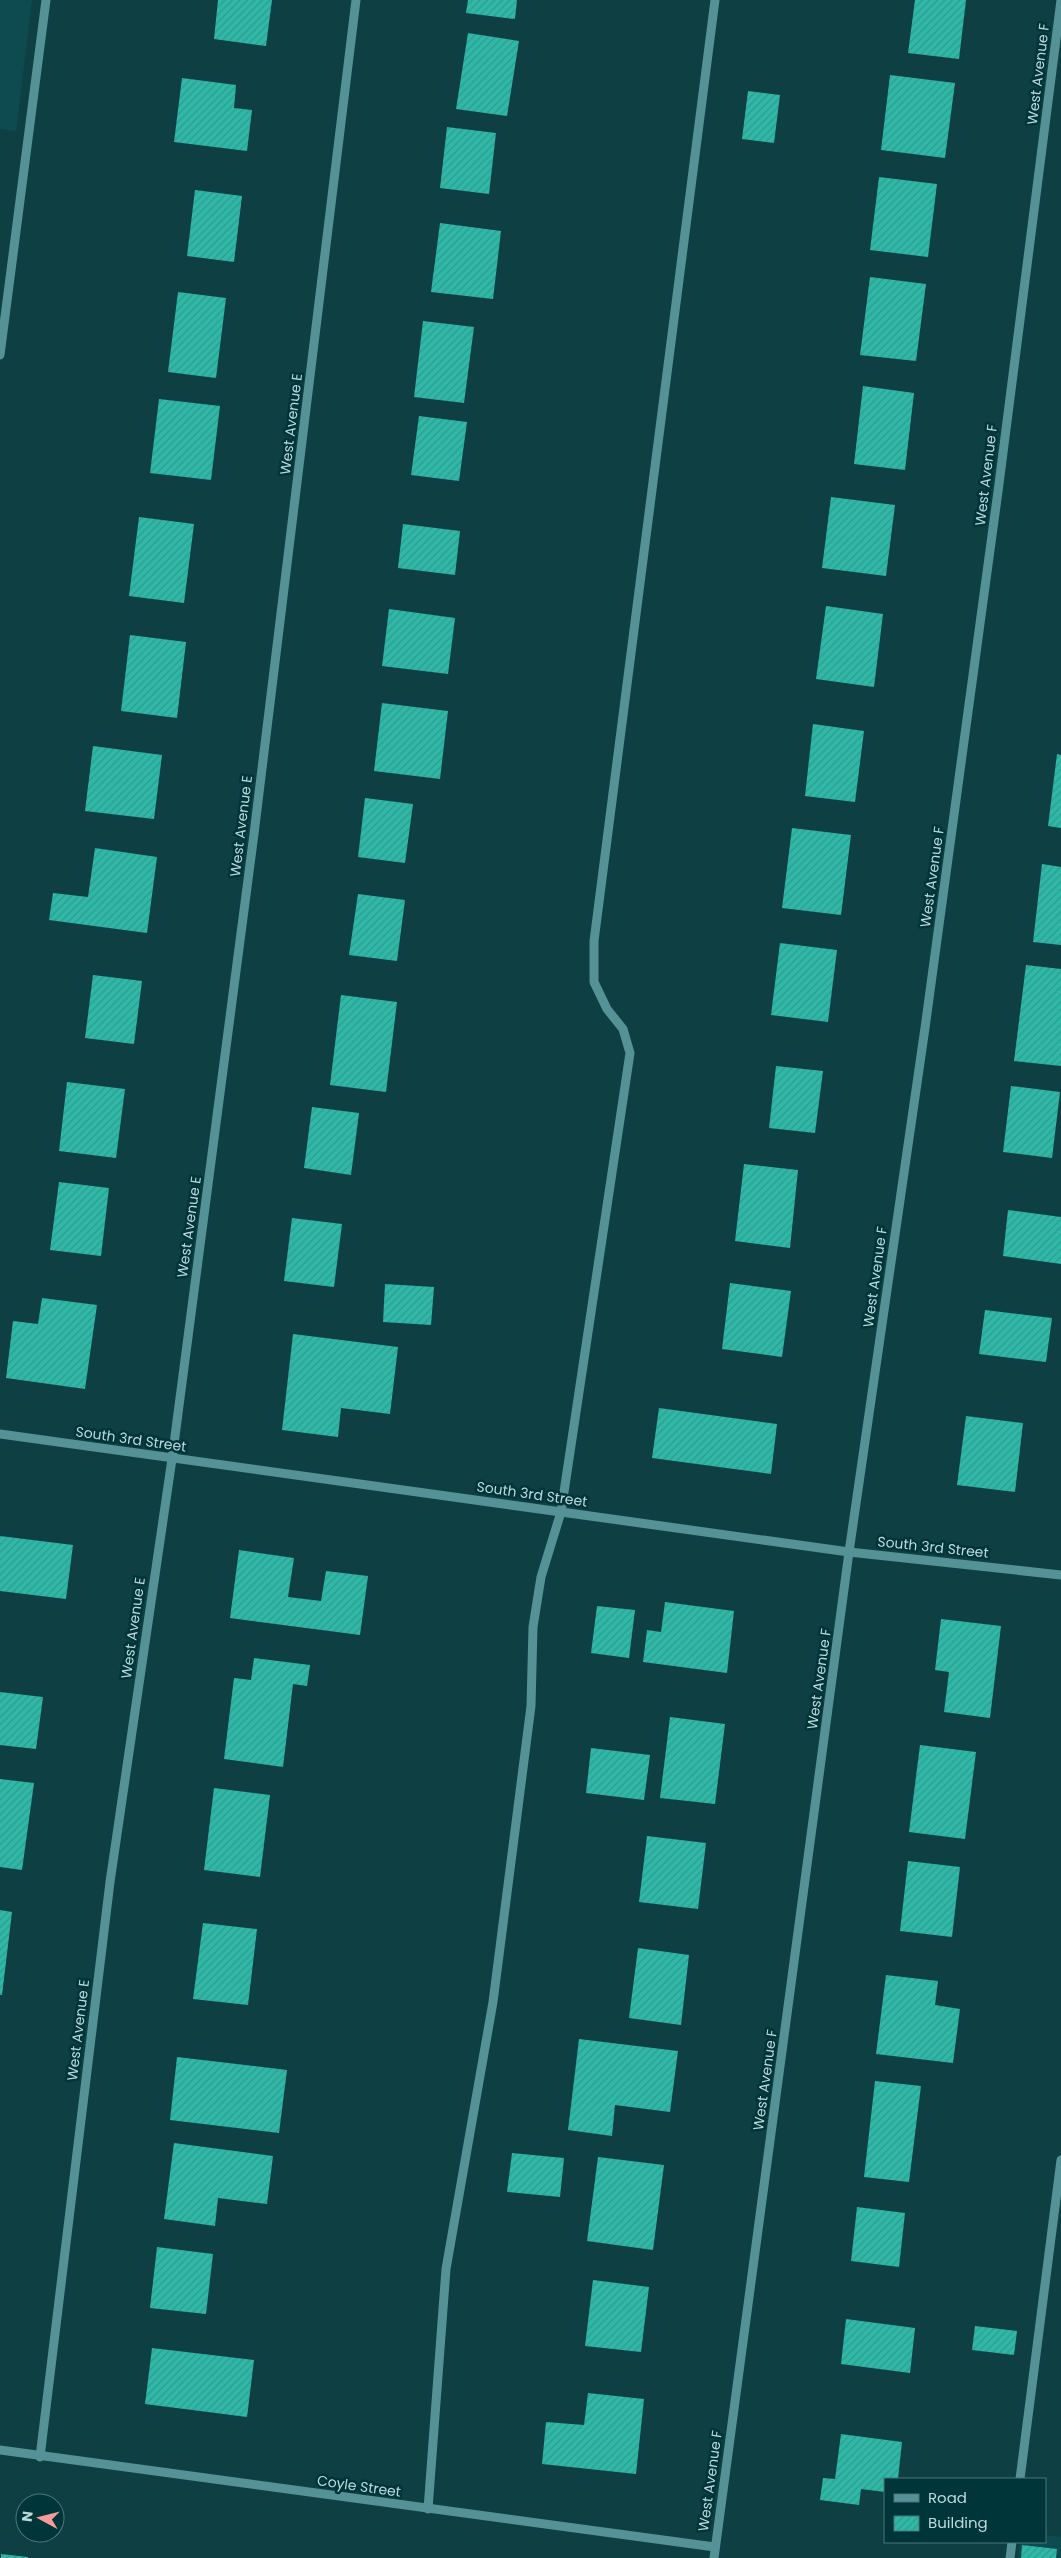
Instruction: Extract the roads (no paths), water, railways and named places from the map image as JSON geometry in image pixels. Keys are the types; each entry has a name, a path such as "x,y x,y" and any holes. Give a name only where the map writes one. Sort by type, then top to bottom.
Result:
{"street":[{"path":"0,355 46,0"},
{"name":"West Avenue E","path":"40,2456 110,1882 172,1459 256,824 356,0"},
{"path":"428,2509 446,2269 493,2002 531,1706 533,1627 541,1577 561,1512 630,1054 623,1029 607,1009 594,982 594,942 716,0"},
{"name":"West Avenue F","path":"714,2558 850,1552 928,1008 1061,0"},
{"name":"South 3rd Street","path":"0,1434 850,1552 1061,1575"},
{"path":"1020,2478 1061,2160"},
{"name":"Coyle Street","path":"0,2450 715,2548"},
{"path":"1010,2558 1012,2543"}]}
